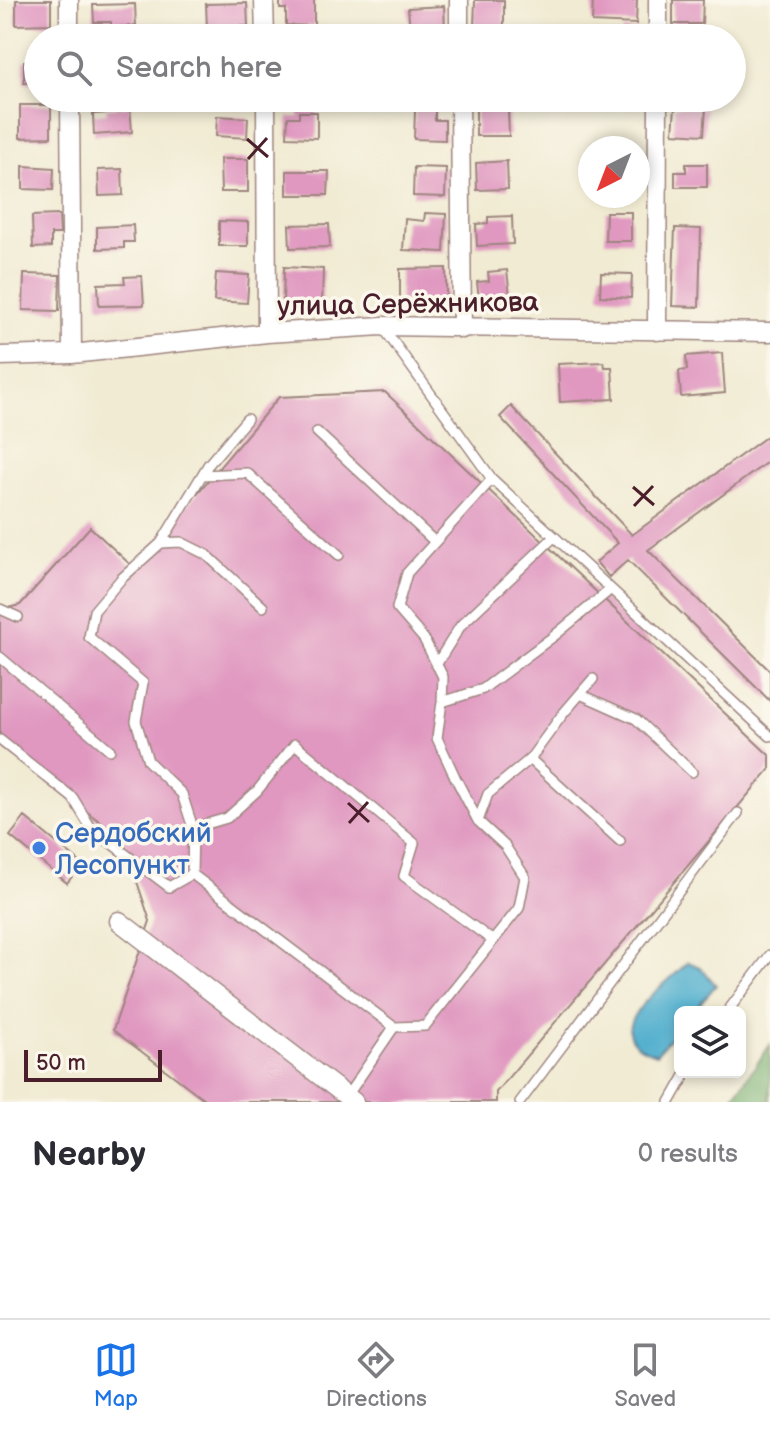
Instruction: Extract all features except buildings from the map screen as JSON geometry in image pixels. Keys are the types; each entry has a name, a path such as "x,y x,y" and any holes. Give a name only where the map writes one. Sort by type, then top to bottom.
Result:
{"street":[{"path":"69,0 69,24"},
{"path":"264,0 265,24"},
{"path":"459,0 459,24"},
{"path":"658,0 658,24"},
{"path":"70,112 72,354"},
{"path":"266,112 267,333"},
{"path":"460,112 462,329"},
{"path":"657,331 658,112"},
{"name":"улица Серёжникова","path":"0,356 72,354 267,333 382,326 770,332"},
{"path":"119,921 350,1099"}],"lane":[{"path":"382,326 492,479 770,736"},
{"path":"192,874 193,828 182,794 148,761 136,721 143,683 89,637 94,611 121,579 161,543 202,475 247,419"},
{"path":"317,432 434,541"},
{"path":"202,475 247,473 339,555"},
{"path":"192,874 394,1027 425,1026 519,908 525,877 505,846 478,821 437,738 443,677 424,639 397,608 407,573 492,479"},
{"path":"436,665 461,625 554,537"},
{"path":"161,543 181,542 207,555 263,607"},
{"path":"442,702 483,689 611,589"},
{"path":"0,609 18,617"},
{"path":"0,657 110,750"},
{"path":"478,821 488,794 530,759 593,679"},
{"path":"580,694 636,719 692,772"},
{"path":"0,740 73,798 91,828 169,887 192,874"},
{"path":"193,828 227,818 257,791 295,744 414,843 404,876 492,940"},
{"path":"530,759 620,841"},
{"path":"520,1102 738,813"},
{"path":"732,1006 770,955"},
{"path":"350,1099 394,1027"},
{"path":"670,1102 684,1078"}],"green space":[{"path":"770,1045 770,1102 730,1102"}],"water":[{"path":"688,962 700,967 716,985 698,1006 674,1006 674,1034 656,1054 637,1045 630,1034 631,1022 651,996"}],"place":[{"name":"Сердобский Лесопункт","path":"39,848"}]}
